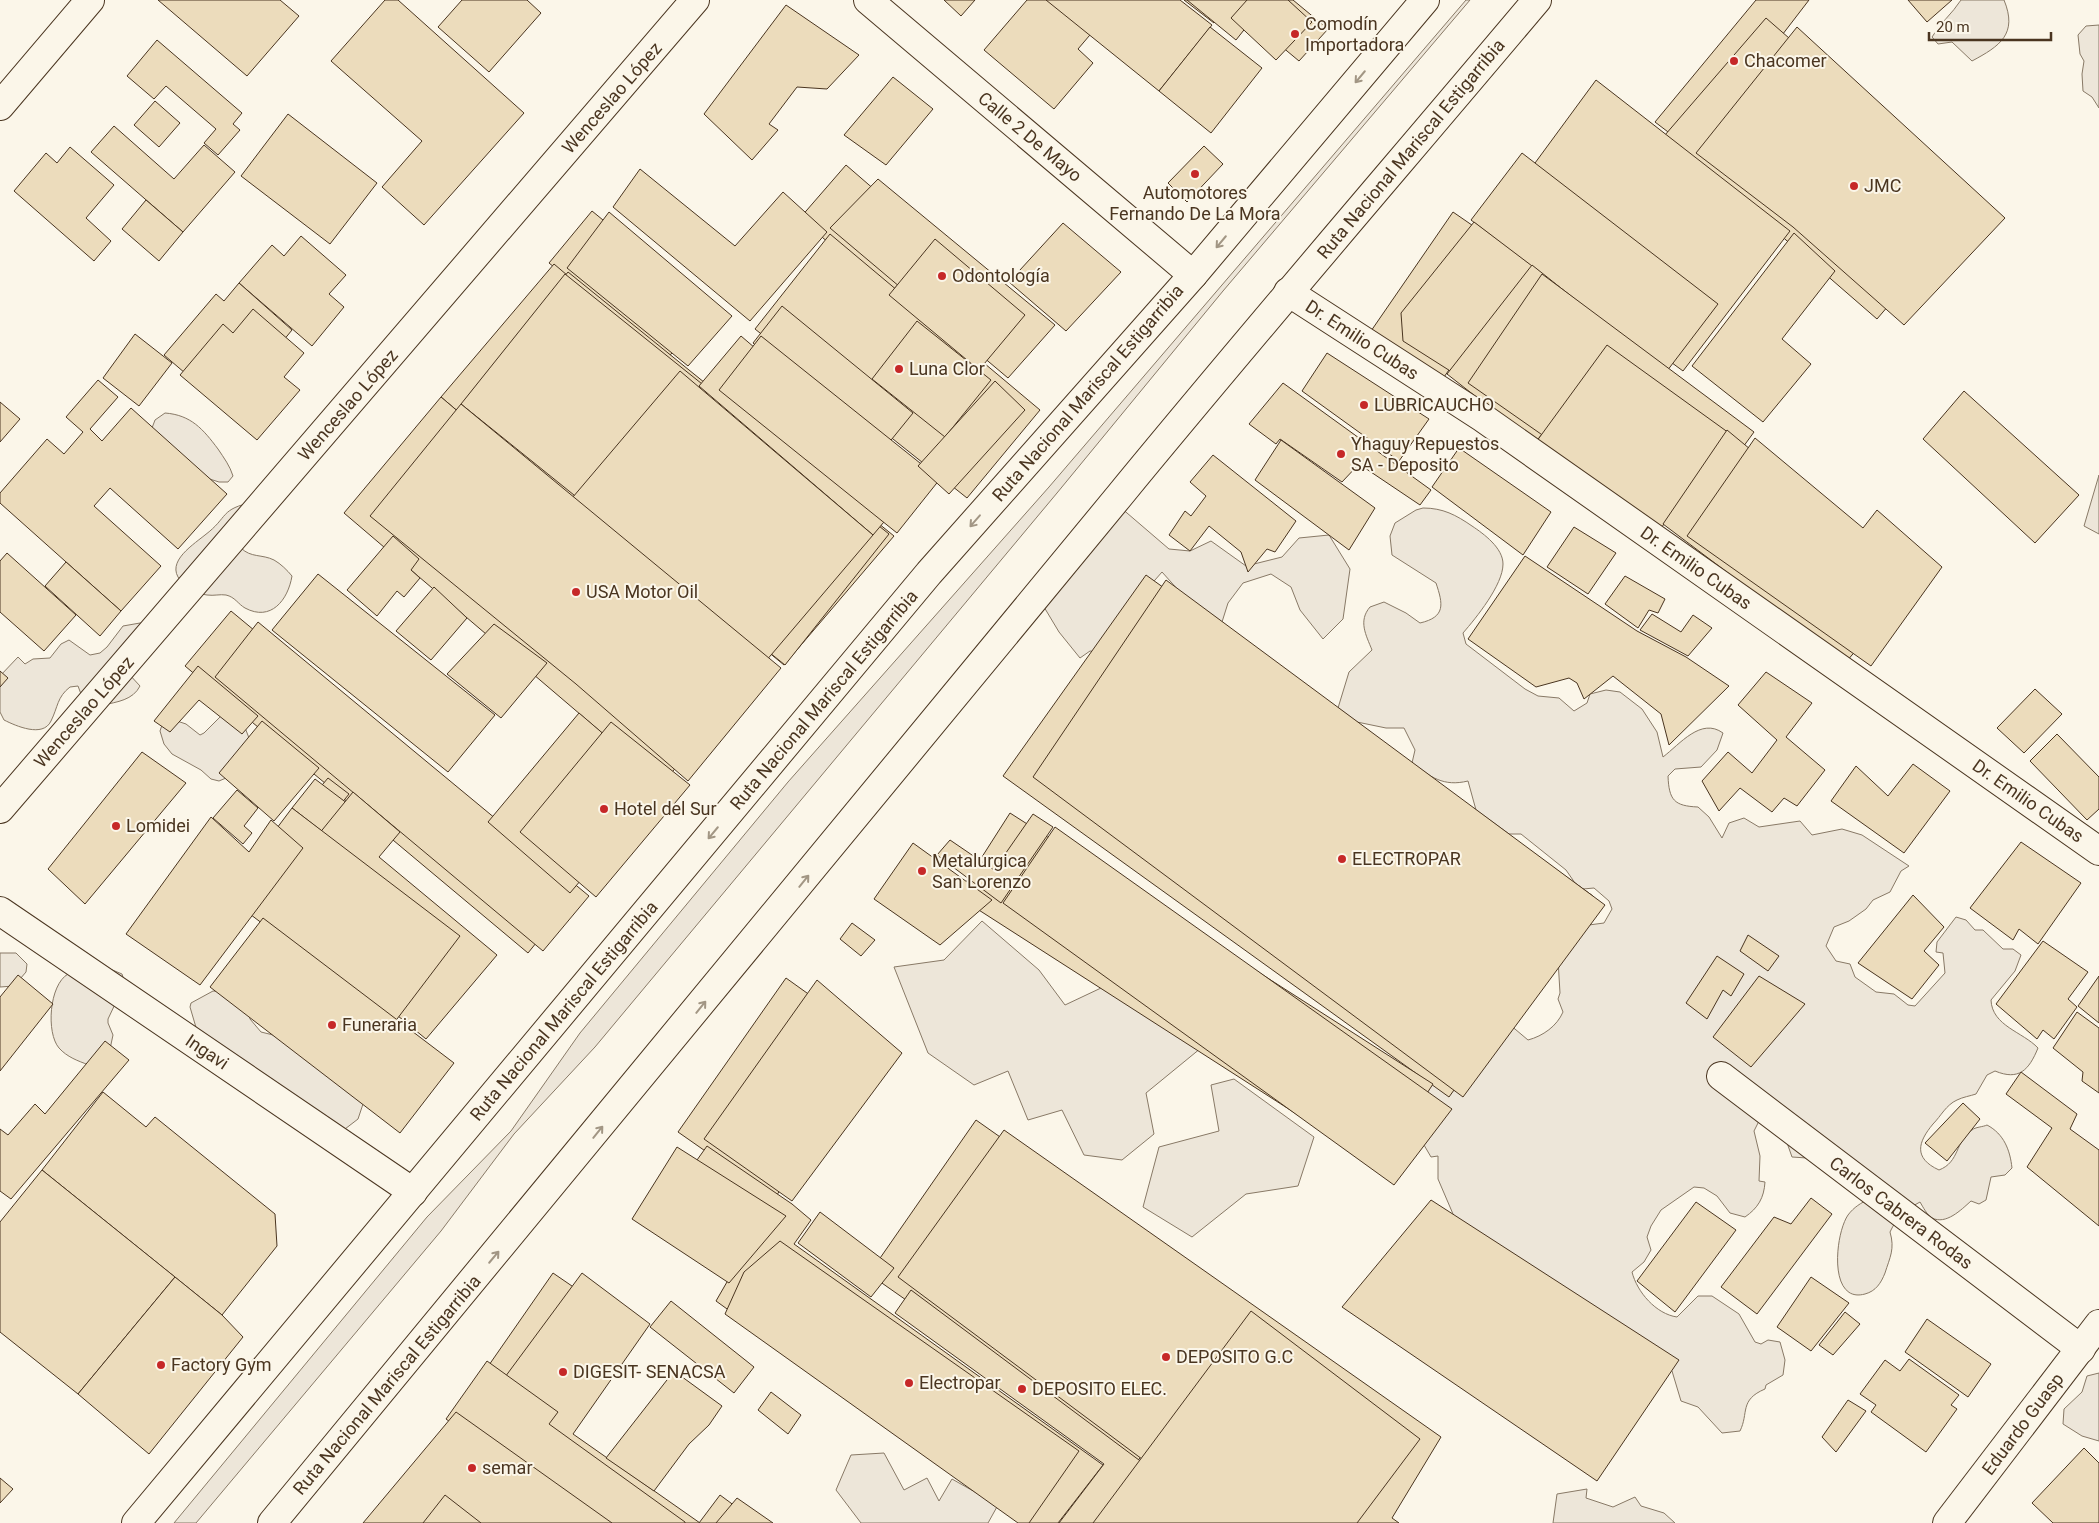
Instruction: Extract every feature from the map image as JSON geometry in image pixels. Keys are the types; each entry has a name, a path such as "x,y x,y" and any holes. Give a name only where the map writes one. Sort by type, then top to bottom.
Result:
{"main road":[{"path":"0,106 90,0"},
{"name":"Wenceslao López","path":"0,810 695,0"},
{"name":"Calle 2 De Mayo","path":"868,0 1193,275"},
{"name":"Ruta Nacional Mariscal Estigarribia","path":"136,1523 929,573 1193,275 1425,0"},
{"name":"Ruta Nacional Mariscal Estigarribia","path":"272,1523 516,1231 1288,292 1537,0"},
{"name":"Dr. Emilio Cubas","path":"1288,292 1483,418 2099,851"},
{"name":"Ingavi","path":"0,911 413,1192"},
{"name":"Carlos Cabrera Rodas","path":"1721,1076 2081,1348"},
{"name":"Eduardo Guasp","path":"1947,1523 2099,1324"}],"shaded area":[{"path":"1466,0 1470,0 1223,291 595,1047 514,1134 441,1231 196,1523 174,1523 427,1217 511,1131 580,1033 788,782 1049,487"},
{"path":"1961,0 2004,0 2008,12 2009,22 2004,38 1991,50 1972,61 1952,42 1938,44 1932,37"},
{"path":"2099,25 2099,108 2092,97 2083,91 2082,74 2084,61 2080,54 2078,35 2086,26"},
{"path":"165,413 174,414 189,420 207,435 227,462 233,476 228,482 219,482 194,474 152,428 155,420"},
{"path":"2099,475 2099,534 2084,526"},
{"path":"254,502 241,548 253,555 274,560 292,576 287,593 282,600 277,606 263,612 254,612 245,608 229,596 201,594 184,584 178,577 176,570 177,563 186,551 213,529 225,514 235,508"},
{"path":"1120,507 1169,549 1190,551 1211,541 1246,566 1282,557 1299,538 1329,535 1350,569 1343,619 1323,639 1300,610 1291,587 1271,574 1243,583 1228,603 1222,622 1180,592 1162,572 1148,588 1103,653 1090,651 1080,658 1059,632 1044,607"},
{"path":"1423,508 1443,511 1460,519 1487,537 1500,552 1503,564 1499,582 1488,601 1463,633 1466,644 1525,689 1538,696 1559,698 1574,711 1587,703 1590,694 1606,690 1620,692 1642,709 1657,732 1663,757 1684,739 1699,730 1715,729 1723,733 1717,750 1701,767 1675,769 1668,776 1670,791 1674,800 1683,805 1698,807 1709,817 1722,838 1729,823 1744,818 1759,827 1800,821 1812,835 1842,829 1862,835 1909,866 1901,871 1890,892 1873,900 1866,909 1849,921 1834,927 1826,946 1836,961 1850,964 1855,977 1876,992 1894,994 1908,1005 1915,1006 1945,973 1943,953 1936,952 1937,942 1956,917 1966,920 1975,930 1983,930 2003,949 2013,949 2021,955 2015,971 1991,1000 1993,1009 2002,1022 2038,1048 2035,1056 2027,1068 2017,1074 2003,1074 1995,1071 1987,1075 1976,1094 1953,1102 1944,1111 1921,1143 1922,1155 1925,1160 1939,1170 1951,1162 1963,1140 1973,1129 1987,1125 1998,1133 2005,1143 2010,1155 2012,1168 2005,1175 1991,1177 1986,1200 1979,1204 1971,1201 1948,1218 1937,1220 1932,1218 1920,1202 1906,1211 1890,1232 1892,1248 1890,1257 1882,1280 1872,1291 1865,1294 1853,1294 1845,1289 1840,1278 1838,1265 1838,1251 1843,1224 1853,1210 1869,1199 1807,1158 1792,1157 1785,1137 1767,1105 1754,1131 1760,1156 1759,1181 1765,1182 1762,1198 1753,1210 1745,1217 1730,1213 1717,1196 1704,1188 1694,1187 1661,1210 1651,1226 1647,1237 1651,1250 1644,1262 1632,1272 1638,1287 1648,1301 1662,1312 1677,1317 1698,1296 1712,1296 1739,1314 1755,1342 1761,1344 1768,1340 1780,1342 1785,1360 1783,1375 1766,1385 1765,1389 1751,1398 1746,1407 1740,1431 1722,1433 1698,1407 1681,1401 1672,1371 1660,1360 1457,1232 1453,1214 1438,1179 1438,1156 1431,1157 1424,1145 1423,1074 1509,1024 1528,1040 1539,1036 1553,1026 1563,1012 1558,999 1560,993 1557,943 1581,926 1604,923 1612,909 1609,901 1594,888 1583,889 1575,883 1566,870 1521,834 1509,834 1476,810 1468,781 1459,783 1444,782 1412,763 1415,750 1404,728 1386,728 1357,722 1338,708 1349,672 1372,650 1364,628 1364,618 1370,607 1384,602 1406,613 1420,623 1434,617 1440,609 1441,603 1436,583 1392,555 1390,536 1395,523 1416,510"},
{"path":"149,623 128,673 140,686 129,697 103,705 81,694 78,686 70,687 60,698 51,721 42,729 29,729 4,720 0,712 0,676 18,657 25,664 33,659 50,658 61,644 69,640 90,655 100,653 123,626"},
{"path":"221,716 244,725 249,738 226,778 219,781 211,779 201,770 172,754 164,744 160,731 163,722 177,721 186,724 200,735"},
{"path":"982,921 1039,970 1065,1005 1101,988 1223,1030 1146,1093 1154,1134 1122,1160 1084,1155 1062,1110 1028,1120 1008,1071 974,1085 928,1053 894,967 944,960"},
{"path":"0,953 16,953 27,964 26,972 14,986 0,987"},
{"path":"110,969 122,974 125,983 108,1019 113,1035 110,1049 89,1065 66,1054 55,1041 51,1021 53,998 62,980 68,974 83,970"},
{"path":"213,991 231,993 245,1003 250,1019 261,1032 346,1053 363,1104 358,1119 345,1129 200,1041 190,1007 191,1003"},
{"path":"1234,1079 1314,1137 1298,1186 1246,1194 1192,1237 1143,1207 1159,1147 1219,1131 1211,1085"},
{"path":"2099,1373 2099,1441 2082,1436 2063,1424 2064,1409 2082,1392 2087,1376"},
{"path":"884,1453 904,1490 927,1478 939,1501 952,1479 998,1505 988,1523 861,1523 836,1490 851,1455"},
{"path":"1587,1489 1586,1498 1613,1507 1635,1497 1641,1506 1664,1513 1675,1523 1553,1523 1557,1494"}],"building":[{"path":"158,0 280,0 299,16 247,76"},
{"path":"385,0 398,0 524,113 424,225 382,187 422,141 331,61"},
{"path":"462,0 527,0 541,13 489,72 438,27"},
{"path":"944,0 975,0 961,16"},
{"path":"1027,0 1061,0 1095,29 1078,49 1093,63 1054,109 984,50"},
{"path":"1046,0 1180,0 1212,25 1159,91"},
{"path":"1184,0 1234,0 1214,23"},
{"name":"Comodín Importadora","path":"1187,0 1293,0 1328,29 1299,61 1251,21 1236,40"},
{"path":"1247,0 1288,0 1312,22 1276,60 1231,18"},
{"name":"Chacomer","path":"1756,0 1809,0 1693,151 1655,122"},
{"path":"1908,0 1952,0 1927,22"},
{"path":"786,5 859,55 827,89 797,87 769,124 778,130 752,160 704,114"},
{"name":"JMC","path":"1766,18 1977,202 1877,319 1665,135"},
{"path":"1210,27 1262,68 1211,133 1159,91"},
{"name":"JMC","path":"1797,27 2005,218 1904,325 1793,227 1696,153"},
{"path":"157,40 242,113 233,124 240,130 218,155 204,143 216,129 166,86 154,99 127,76"},
{"path":"893,77 933,109 886,165 844,135"},
{"path":"1596,80 1790,231 1683,371 1488,227"},
{"path":"155,101 180,123 159,147 134,125"},
{"path":"288,114 377,183 330,244 241,176"},
{"path":"114,126 174,179 204,145 235,172 183,232 91,152"},
{"name":"Automotores Fernando De La Mora","path":"1204,146 1223,164 1187,202 1168,183"},
{"path":"70,147 114,185 86,218 111,241 94,261 14,191 46,153 57,163"},
{"path":"1522,153 1718,304 1667,371 1471,220"},
{"path":"846,165 935,242 889,295 800,218"},
{"path":"640,169 735,246 783,192 827,232 750,321 613,207"},
{"name":"Odontología","path":"878,179 1055,325 1008,378 830,228"},
{"path":"146,200 183,232 159,261 122,229"},
{"path":"592,211 709,307 667,359 549,263"},
{"path":"609,212 732,316 688,366 567,268"},
{"path":"1453,212 1524,261 1442,380 1371,331"},
{"path":"1474,222 1540,272 1480,361 1468,353 1455,374 1403,341 1401,313"},
{"path":"1063,223 1121,272 1066,331 1009,282"},
{"path":"1794,233 1835,271 1782,339 1811,364 1763,422 1692,366"},
{"name":"Luna Clor","path":"830,234 1040,410 967,498 755,329"},
{"path":"301,236 346,275 329,294 344,307 312,346 239,283 272,245 284,256"},
{"path":"935,239 1025,315 979,370 889,295"},
{"path":"554,264 680,371 567,504 441,397"},
{"path":"1532,265 1620,335 1535,443 1447,374"},
{"path":"568,272 894,536 784,665 464,401"},
{"path":"565,274 889,534 785,665 461,404"},
{"path":"1542,274 1754,432 1681,532 1468,383"},
{"path":"239,283 292,330 278,347 287,355 235,416 164,355 216,294 224,301"},
{"path":"782,306 913,413 883,450 753,343"},
{"path":"253,309 304,353 284,377 300,390 257,440 180,375 223,324 233,333"},
{"path":"917,321 991,380 945,437 872,379"},
{"path":"135,334 172,363 139,406 103,378"},
{"path":"741,336 915,485 873,535 699,386"},
{"path":"761,336 940,479 897,533 719,390"},
{"path":"1607,345 1729,433 1654,538 1531,449"},
{"name":"LUBRICAUCHO","path":"1327,353 1429,419 1399,461 1302,391"},
{"path":"680,371 873,535 760,668 567,504"},
{"path":"98,380 118,397 90,429 102,441 131,408 227,494 178,549 110,488 94,506 161,566 121,611 0,503 0,493 47,439 64,454 83,432 66,417"},
{"path":"995,381 1025,410 949,494 918,466"},
{"name":"Yhaguy Repuestos SA - Deposito","path":"1283,383 1431,490 1420,505 1359,464 1342,482 1280,439 1276,444 1249,424"},
{"path":"1964,391 2079,495 2035,543 1923,439"},
{"name":"USA Motor Oil","path":"441,397 760,668 662,784 344,513"},
{"path":"0,402 20,419 0,442"},
{"name":"USA Motor Oil","path":"461,404 781,668 688,781 576,684 370,516"},
{"path":"1727,430 1913,584 1846,662 1663,524"},
{"path":"1755,438 1863,528 1877,510 1942,567 1871,666 1687,536"},
{"path":"1281,440 1375,508 1349,550 1255,480"},
{"path":"1459,448 1551,512 1523,555 1432,487"},
{"path":"1213,455 1296,521 1275,552 1267,549 1248,572 1241,552 1209,526 1190,551 1169,535 1185,511 1191,516 1206,496 1190,482"},
{"path":"1574,527 1616,553 1588,594 1547,567"},
{"path":"393,536 419,559 411,570 420,578 404,597 397,591 377,616 347,590"},
{"path":"7,553 76,615 44,651 0,612 0,561"},
{"path":"1525,556 1637,631 1686,657 1729,686 1669,745 1661,714 1613,676 1584,699 1577,683 1569,678 1536,687 1468,639"},
{"path":"66,562 121,611 100,636 45,586"},
{"path":"318,574 495,715 448,772 272,630"},
{"name":"ELECTROPAR","path":"1146,575 1593,896 1449,1097 1003,776"},
{"path":"1625,576 1665,599 1658,613 1649,610 1638,628 1605,604"},
{"name":"ELECTROPAR","path":"1166,580 1605,905 1463,1097 1033,777"},
{"path":"434,587 467,618 431,660 396,631"},
{"path":"231,611 574,896 528,953 185,666"},
{"path":"1652,614 1681,632 1693,615 1712,628 1688,656 1640,630"},
{"path":"258,622 589,896 543,951 215,677"},
{"path":"494,624 547,663 501,718 447,674"},
{"path":"198,666 258,716 242,734 199,700 170,732 154,721"},
{"path":"0,671 8,678 0,687"},
{"path":"1766,672 1812,703 1786,737 1825,770 1797,806 1784,798 1772,812 1740,788 1719,811 1702,781 1728,752 1752,773 1777,740 1738,705"},
{"path":"2035,689 2062,714 2024,753 1997,728"},
{"name":"Hotel del Sur","path":"579,713 662,784 570,893 488,822"},
{"path":"262,721 319,768 274,821 219,773"},
{"name":"Hotel del Sur","path":"611,722 690,785 596,897 520,832"},
{"path":"2057,734 2099,777 2099,809 2087,820 2030,761"},
{"name":"Lomidei","path":"142,752 186,783 85,904 48,869"},
{"path":"1913,764 1950,791 1904,853 1831,801 1856,766 1888,796"},
{"path":"328,778 349,794 306,848 285,829"},
{"path":"315,779 364,816 341,846 292,808"},
{"path":"237,790 258,808 244,826 252,833 243,844 213,818"},
{"path":"353,792 400,832 379,857 497,955 426,1039 262,904"},
{"path":"292,808 460,936 394,1023 226,896"},
{"path":"1010,813 1433,1084 1379,1167 957,896"},
{"path":"1033,814 1053,827 1001,903 937,855 950,840 994,870"},
{"path":"211,817 249,852 271,820 303,848 200,985 126,934"},
{"path":"1055,827 1452,1109 1394,1185 1003,903"},
{"path":"2021,842 2081,883 2038,944 2019,929 2013,940 1970,908"},
{"name":"Metalurgica San Lorenzo","path":"913,843 992,900 940,945 874,899"},
{"path":"1913,895 1944,927 1924,951 1939,965 1912,999 1858,963"},
{"name":"Funeraria","path":"263,918 454,1063 400,1133 210,987"},
{"path":"852,923 875,940 861,956 840,939"},
{"path":"1748,935 1779,956 1768,971 1740,951"},
{"path":"2043,941 2088,972 2068,999 2077,1007 2054,1039 2043,1030 2037,1039 1996,1004"},
{"path":"1717,956 1744,974 1731,996 1723,990 1707,1019 1686,1003"},
{"path":"18,975 53,1004 0,1071 0,997"},
{"path":"1759,976 1805,1004 1751,1067 1713,1037"},
{"path":"2099,976 2099,1023 2078,1006"},
{"path":"786,978 881,1046 774,1199 678,1132"},
{"path":"817,980 902,1053 792,1201 704,1139"},
{"path":"2077,1012 2099,1028 2099,1093 2082,1081 2083,1072 2053,1048"},
{"path":"105,1041 129,1060 11,1199 0,1191 0,1129 8,1135 35,1104 45,1114"},
{"path":"2021,1072 2077,1114 2070,1129 2099,1150 2099,1226 2027,1167 2052,1128 2006,1094"},
{"path":"103,1092 146,1127 155,1117 275,1214 277,1246 222,1315 42,1170"},
{"path":"1963,1103 1980,1119 1947,1161 1925,1143"},
{"path":"976,1120 1244,1309 1137,1462 869,1274"},
{"name":"DEPOSITO G.C","path":"1004,1130 1441,1437 1392,1518 1399,1523 1116,1523 1107,1516 1150,1465 898,1277"},
{"name":"Electropar","path":"707,1146 792,1204 811,1220 794,1244 1103,1465 1058,1523 1024,1523 716,1301 731,1275 655,1219"},
{"path":"677,1147 786,1216 729,1283 632,1219"},
{"path":"42,1170 175,1277 78,1394 0,1332 0,1222"},
{"path":"1811,1198 1832,1214 1757,1314 1721,1287 1774,1217 1791,1224"},
{"path":"1431,1200 1679,1360 1597,1481 1342,1307"},
{"path":"1696,1202 1736,1230 1675,1312 1637,1281"},
{"path":"820,1212 894,1268 871,1297 798,1243"},
{"name":"Electropar","path":"780,1241 1079,1451 1029,1523 1018,1523 725,1314 744,1272"},
{"path":"553,1273 620,1319 556,1411 489,1365"},
{"name":"DIGESIT- SENACSA","path":"582,1273 650,1324 573,1434 700,1523 617,1523 474,1419"},
{"name":"Factory Gym","path":"175,1277 222,1315 243,1337 149,1454 78,1394"},
{"path":"1811,1277 1849,1303 1811,1351 1777,1327"},
{"name":"DEPOSITO ELEC.","path":"911,1290 1147,1466 1099,1523 1059,1523 1104,1464 895,1313"},
{"path":"671,1301 754,1367 734,1393 650,1327"},
{"path":"1251,1311 1420,1439 1357,1523 1093,1523"},
{"path":"1845,1312 1860,1324 1833,1355 1819,1345"},
{"path":"1927,1319 1991,1364 1968,1397 1905,1352"},
{"path":"1909,1359 1959,1395 1951,1405 1957,1409 1926,1452 1871,1412 1876,1405 1860,1394 1885,1360 1900,1371"},
{"path":"487,1361 558,1412 549,1424 685,1523 592,1523 446,1419"},
{"path":"674,1371 722,1406 709,1425 689,1444 654,1491 606,1458"},
{"path":"771,1392 801,1415 788,1434 758,1410"},
{"path":"1848,1400 1866,1411 1836,1452 1822,1437"},
{"name":"semar","path":"456,1412 612,1523 363,1523"},
{"path":"2084,1448 2099,1463 2099,1523 2053,1523 2032,1503"},
{"path":"0,1478 13,1489 0,1503"},
{"path":"445,1495 481,1523 423,1523"},
{"path":"720,1495 758,1523 699,1523"},
{"path":"737,1498 773,1523 716,1523"}],"place":[{"name":"Comodín Importadora","path":"1295,34"},
{"name":"Chacomer","path":"1734,61"},
{"name":"Automotores Fernando De La Mora","path":"1195,174"},
{"name":"JMC","path":"1854,186"},
{"name":"Odontología","path":"942,276"},
{"name":"Luna Clor","path":"899,369"},
{"name":"LUBRICAUCHO","path":"1364,405"},
{"name":"Yhaguy Repuestos SA - Deposito","path":"1341,454"},
{"name":"USA Motor Oil","path":"576,592"},
{"name":"Hotel del Sur","path":"604,809"},
{"name":"Lomidei","path":"116,826"},
{"name":"ELECTROPAR","path":"1342,859"},
{"name":"Metalurgica San Lorenzo","path":"922,871"},
{"name":"Funeraria","path":"332,1025"},
{"name":"DEPOSITO G.C","path":"1166,1357"},
{"name":"Factory Gym","path":"161,1365"},
{"name":"DIGESIT- SENACSA","path":"563,1372"},
{"name":"Electropar","path":"909,1383"},
{"name":"DEPOSITO ELEC.","path":"1022,1389"},
{"name":"semar","path":"472,1468"}]}
